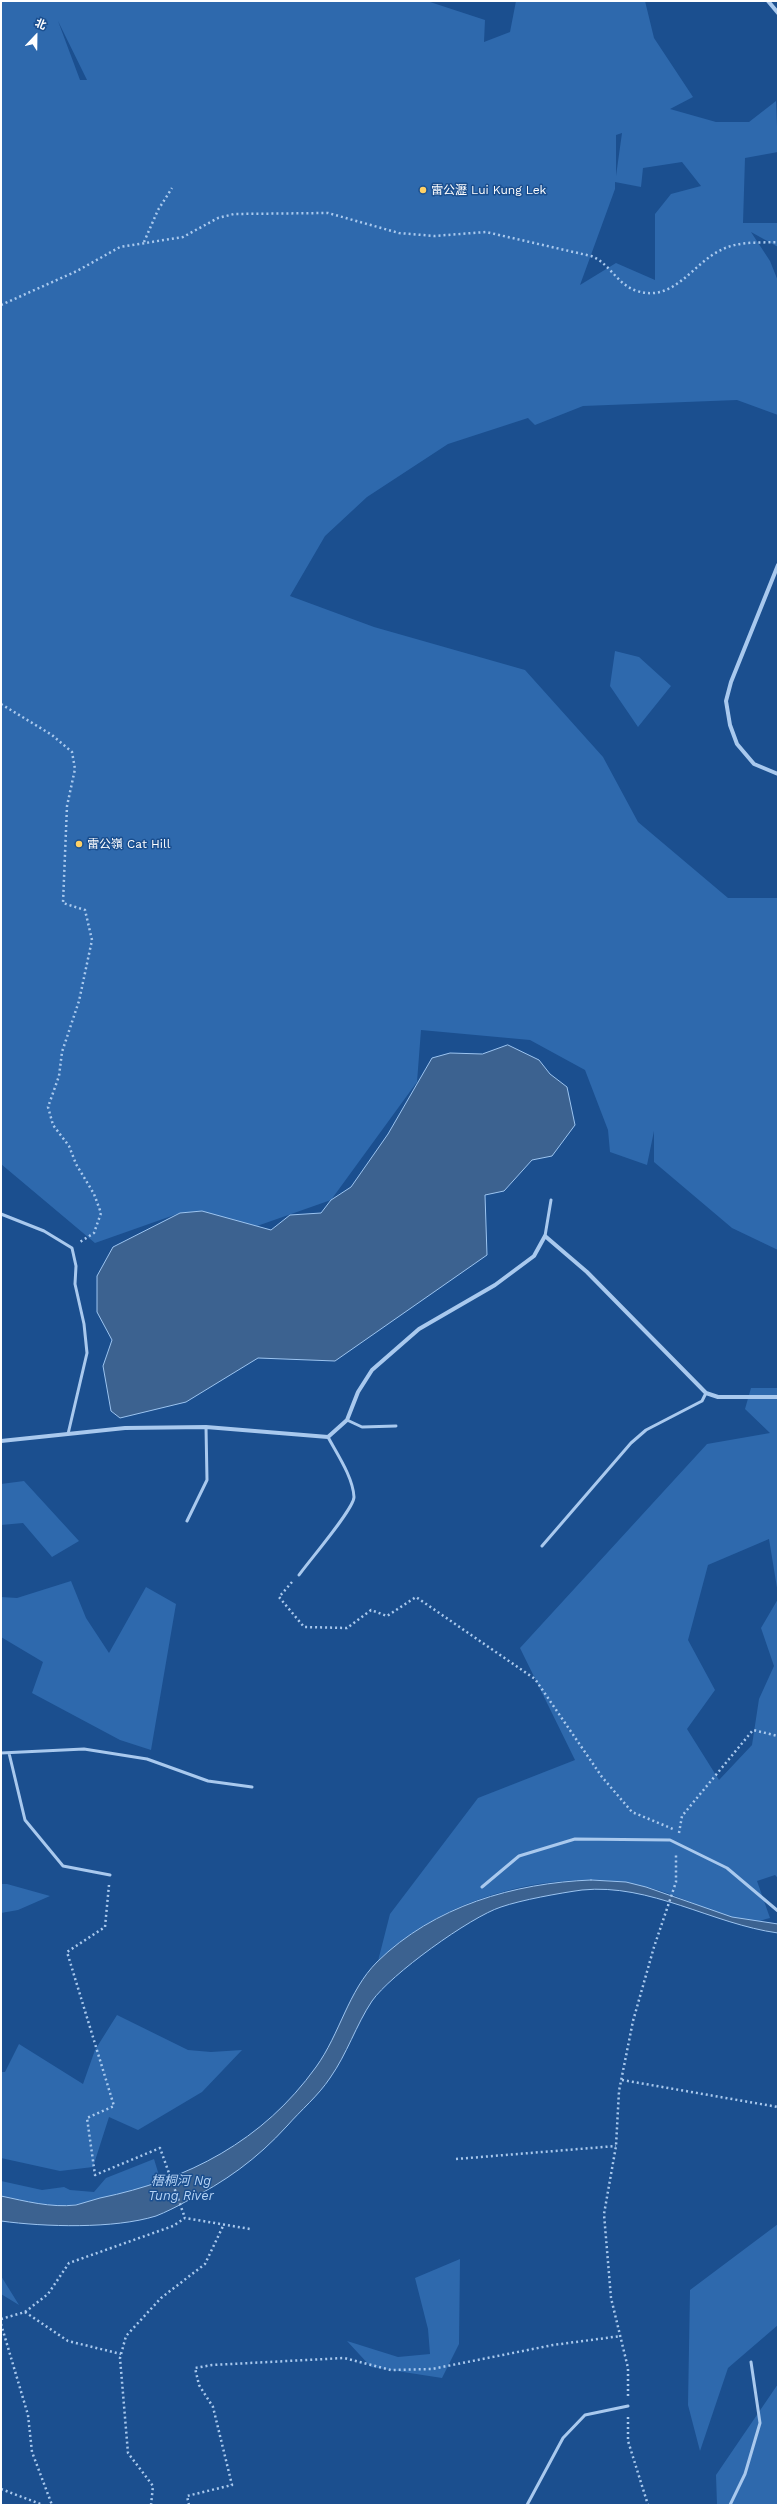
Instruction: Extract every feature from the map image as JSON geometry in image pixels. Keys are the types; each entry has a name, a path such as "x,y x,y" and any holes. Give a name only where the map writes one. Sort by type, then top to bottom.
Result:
{"street":[{"path":"768,1 778,13"},
{"path":"778,565 731,682 726,701 730,725 737,744 754,764 778,774"},
{"path":"1,1441 125,1428 206,1427 328,1437 347,1420 358,1392 372,1370 419,1329 495,1285 534,1256 545,1236 587,1272 706,1393 718,1397 778,1397"}],"lane":[{"path":"545,1236 551,1200"},
{"path":"1,1214 44,1231 72,1248 76,1266 75,1284 84,1324 87,1353 68,1434"},
{"path":"542,1546 631,1443 646,1430 702,1401 706,1393"},
{"path":"347,1420 362,1427 396,1426"},
{"path":"188,1521 207,1480 206,1427"},
{"path":"299,1575 347,1512 354,1499 353,1488 328,1437"},
{"path":"1,1753 9,1754 84,1749 147,1759 208,1781 252,1787"},
{"path":"9,1754 25,1820 63,1866 110,1875"},
{"path":"482,1887 519,1856 575,1839 670,1840 727,1868 778,1911"},
{"path":"730,2505 745,2474 760,2423 751,2362"},
{"path":"527,2505 563,2438 584,2415 628,2406"}],"path":[{"path":"144,242 158,210 172,188"},
{"path":"1,305 76,271 120,247 183,237 218,218 234,214 328,213 399,233 434,236 486,232 592,256 599,260 629,288 653,294 662,293 677,284 705,259 725,248 778,242"},
{"path":"1,704 52,735 72,752 76,769 67,806 63,903 85,910 92,940 79,1001 62,1052 59,1076 48,1107 53,1125 69,1146 76,1164 94,1194 101,1212 94,1233 72,1248"},
{"path":"299,1575 279,1597 304,1627 346,1628 371,1610 387,1616 416,1597 535,1679 602,1777 632,1812 679,1832"},
{"path":"648,2505 628,2441 628,2368 611,2298 604,2214 616,2146 622,2080 633,2021 654,1947 676,1882 679,1832 682,1816 753,1730 778,1736"},
{"path":"110,1875 105,1928 67,1952 114,2106 86,2118 95,2175 160,2148 185,2218"},
{"path":"622,2080 778,2107"},
{"path":"456,2159 616,2146"},
{"path":"1,2319 25,2312 48,2294 69,2263 173,2226 185,2218 250,2229"},
{"path":"151,2505 153,2486 128,2453 121,2354 126,2336 161,2298 205,2264 224,2224"},
{"path":"25,2312 68,2341 121,2354"},
{"path":"1,2324 28,2415 32,2452 52,2505"},
{"path":"189,2505 187,2496 232,2485 213,2407 199,2385 195,2368 212,2365 344,2358 391,2370 432,2369 553,2345 620,2336"},
{"path":"1,2489 43,2505"}],"shaded area":[{"path":"1,1 427,1 485,20 484,42 510,32 516,1 645,1 654,38 693,97 670,109 716,122 749,122 776,101 778,152 745,158 743,223 778,223 778,247 751,232 770,261 778,281 778,415 737,400 583,406 535,425 528,418 448,444 367,497 325,536 290,596 374,627 525,670 603,757 638,822 728,898 778,898 778,1250 732,1228 654,1162 654,1131 647,1165 610,1152 608,1130 585,1070 530,1040 421,1030 417,1082 331,1200 257,1226 180,1213 95,1243 1,1164","holes":["58,21 87,80 80,80","622,133 616,176 616,135","682,162 701,186 671,194 655,214 655,280 616,263 580,285 615,189 615,182 641,187 643,168"]},
{"path":"615,651 639,657 671,686 638,727 610,686"},
{"path":"751,1388 778,1388 778,1594 769,1539 708,1565 688,1640 715,1690 687,1729 719,1780 752,1745 759,1699 774,1666 761,1628 778,1599 778,1878 775,1875 757,1881 770,1918 755,1922 742,1920 661,1891 631,1883 598,1880 565,1881 532,1885 499,1893 467,1904 438,1918 411,1934 378,1961 390,1914 478,1798 575,1760 520,1648 707,1444 770,1433 745,1409"},
{"path":"24,1481 79,1541 52,1557 23,1523 1,1525 1,1484"},
{"path":"71,1581 86,1618 109,1653 146,1587 176,1604 151,1750 120,1740 32,1693 43,1662 1,1637 1,1597 17,1598"},
{"path":"1,1884 7,1884 50,1896 18,1910 1,1913"},
{"path":"117,2015 188,2050 211,2052 242,2050 202,2092 138,2130 109,2117 93,2167 60,2171 1,2158 1,2072 5,2072 19,2044 83,2084 95,2050"},
{"path":"154,2159 161,2182 101,2200 54,2206 40,2205 1,2196 1,2181 42,2190 64,2187 70,2190 94,2192 106,2178"},
{"path":"778,2224 778,2325 728,2368 700,2451 688,2405 690,2290"},
{"path":"460,2259 459,2344 442,2378 371,2367 347,2341 398,2357 430,2354 428,2329 415,2278"},
{"path":"1,2276 19,2305 1,2294"},
{"path":"778,2384 778,2505 717,2505 716,2475"}],"water":[{"path":"508,1045 539,1060 550,1074 567,1087 575,1125 552,1156 532,1160 504,1191 485,1195 487,1255 335,1361 258,1358 186,1402 120,1418 111,1411 103,1366 112,1340 97,1312 97,1276 113,1247 180,1213 202,1211 271,1230 290,1215 321,1213 331,1200 351,1187 388,1134 432,1058 450,1053 482,1054"},
{"name":"梧桐河 Ng Tung River","path":"591,1880 626,1882 646,1887 732,1917 778,1924 778,1933 729,1922 656,1898 632,1892 607,1889 582,1890 509,1904 487,1913 451,1934 413,1962 381,1990 366,2010 336,2069 325,2085 276,2138 240,2169 227,2178 175,2208 156,2216 139,2220 79,2226 38,2225 1,2221 1,2196 48,2205 76,2205 163,2180 193,2168 221,2154 248,2136 272,2116 295,2093 316,2067 332,2041 351,1999 367,1973 399,1943 424,1926 449,1912 476,1901 504,1892 533,1886"}],"place":[{"name":"雷公瀝 Lui Kung Lek","path":"423,190"},
{"name":"雷公嶺 Cat Hill","path":"79,844"}]}
